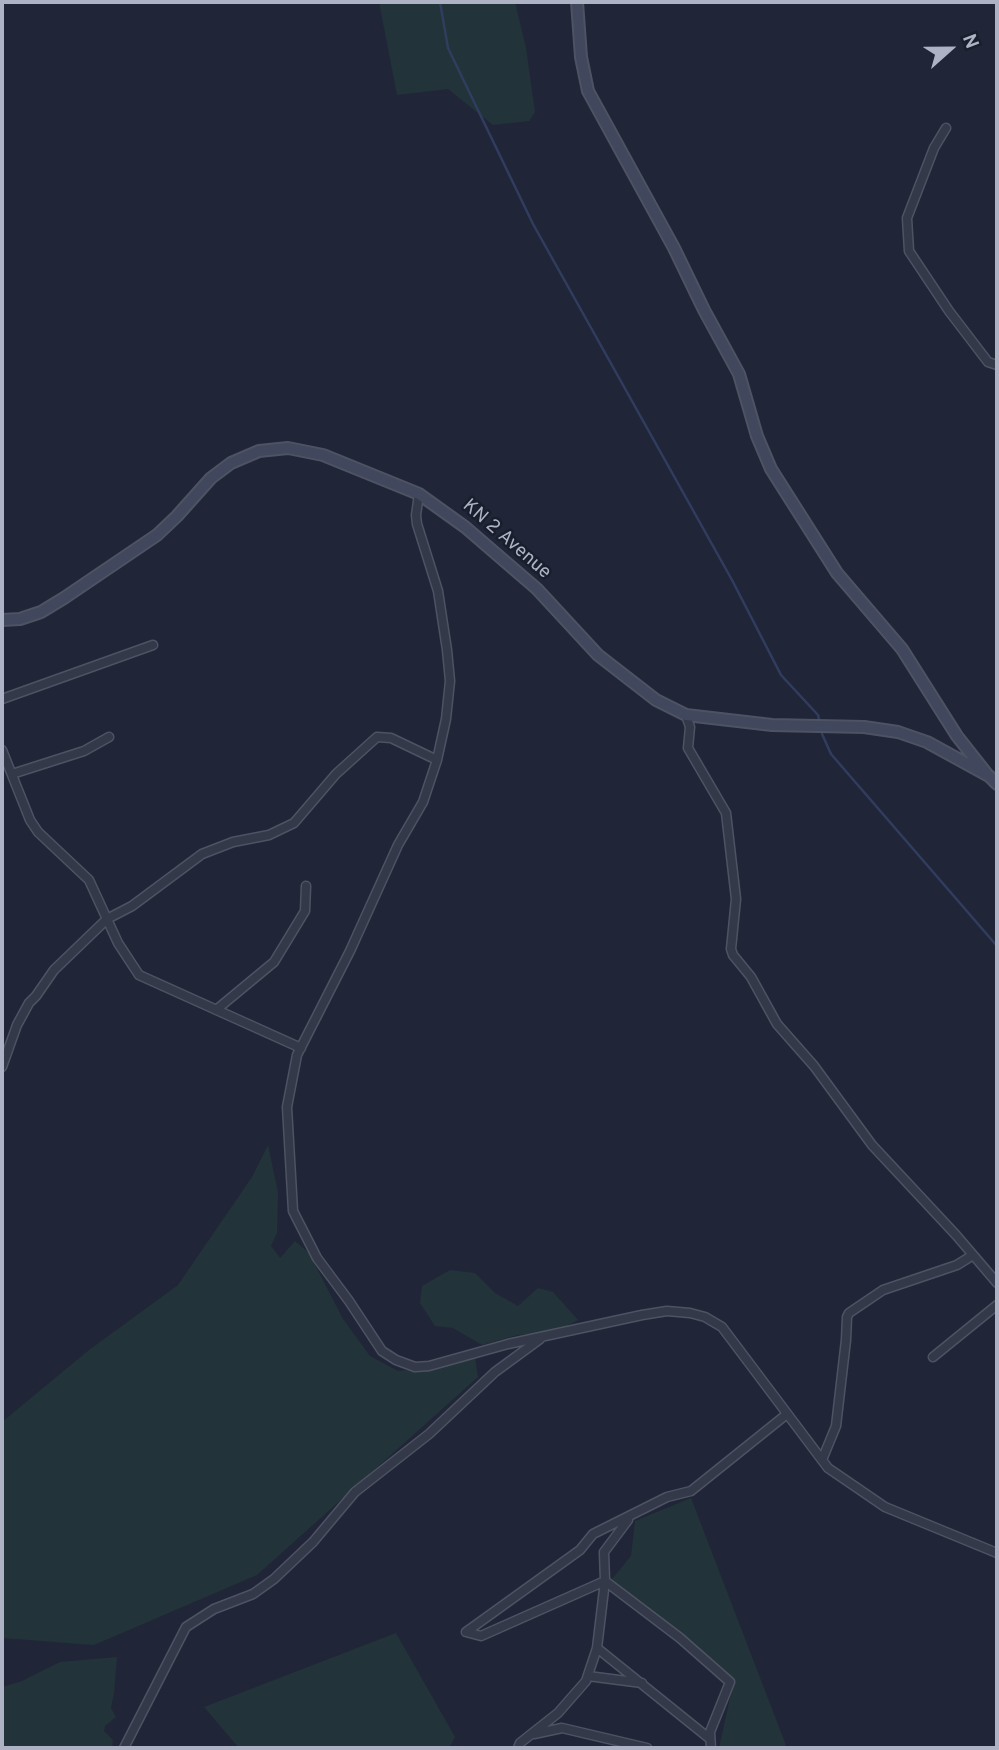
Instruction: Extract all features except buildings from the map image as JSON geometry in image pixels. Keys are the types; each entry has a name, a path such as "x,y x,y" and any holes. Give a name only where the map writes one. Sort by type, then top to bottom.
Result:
{"main road":[{"path":"577,2 578,36 588,91 674,247 739,374 757,436 771,469 837,573 902,649 957,736 993,780"},
{"name":"KN 2 Avenue","path":"2,620 20,619 64,598 157,534 211,478 231,463 259,451 288,448 323,455 419,494 465,527 537,589 598,655 656,700 686,715 772,725 864,727 898,732 927,741 993,780"}],"street":[{"path":"946,128 934,148 907,218 909,251 980,352 988,362 997,365"},
{"path":"419,494 417,524 438,591 450,681 446,719 437,760 423,802 398,845 350,951 297,1055 287,1107 293,1211 317,1258 382,1350 401,1362 420,1367 542,1337 667,1311 690,1312 705,1317 722,1327 828,1468 885,1507 997,1553"},
{"path":"2,699 153,645"},
{"path":"686,715 690,727 688,748 726,813 736,900 731,949 733,955 751,977 777,1024 814,1066 872,1145 997,1283"},
{"path":"12,775 84,751 109,737"},
{"path":"2,1067 17,1024 29,1003 54,970 107,919 132,906 202,854 233,842 269,835 293,823 336,774 377,737 391,738 437,760"},
{"path":"2,750 37,832 89,880 118,943 139,975 301,1048"},
{"path":"216,1010 274,962 304,911 306,886"},
{"path":"822,1460 836,1426 849,1313 883,1290 957,1265 973,1255"},
{"path":"933,1357 997,1305"},
{"path":"124,1748 186,1627 214,1609 253,1594 274,1579 313,1542 355,1492 429,1434 495,1372 542,1337"},
{"path":"605,1581 481,1636 466,1632 580,1550 593,1534 667,1497 691,1491 787,1414"},
{"path":"517,1748 558,1713 586,1681 597,1648 605,1581 604,1552 629,1517"},
{"path":"605,1581 680,1638 730,1682 710,1732 711,1744"},
{"path":"597,1648 642,1683 711,1744"},
{"path":"587,1676 642,1683"},
{"path":"531,1735 562,1728 647,1748"}],"shaded area":[{"path":"379,2 515,2 526,48 535,112 529,121 493,125 448,89 397,95"},
{"path":"268,1145 278,1192 277,1233 271,1246 280,1258 295,1241 309,1253 343,1319 370,1356 398,1371 441,1367 475,1358 478,1377 257,1575 94,1645 2,1638 2,1422 89,1350 178,1285 252,1177"},
{"path":"450,1270 475,1273 495,1293 518,1306 538,1288 553,1292 578,1320 557,1331 518,1335 482,1345 453,1328 435,1326 420,1303 422,1286"},
{"path":"691,1498 787,1748 719,1748 734,1680 612,1579 631,1556 635,1521"},
{"path":"396,1633 455,1737 449,1748 239,1748 204,1707"},
{"path":"117,1657 111,1708 116,1717 105,1726 104,1731 113,1740 112,1748 2,1748 2,1687 22,1681 60,1662"}],"waterway":[{"path":"440,2 448,48 533,224 732,580 781,675 819,719"},
{"path":"822,734 831,754 997,946"}]}
